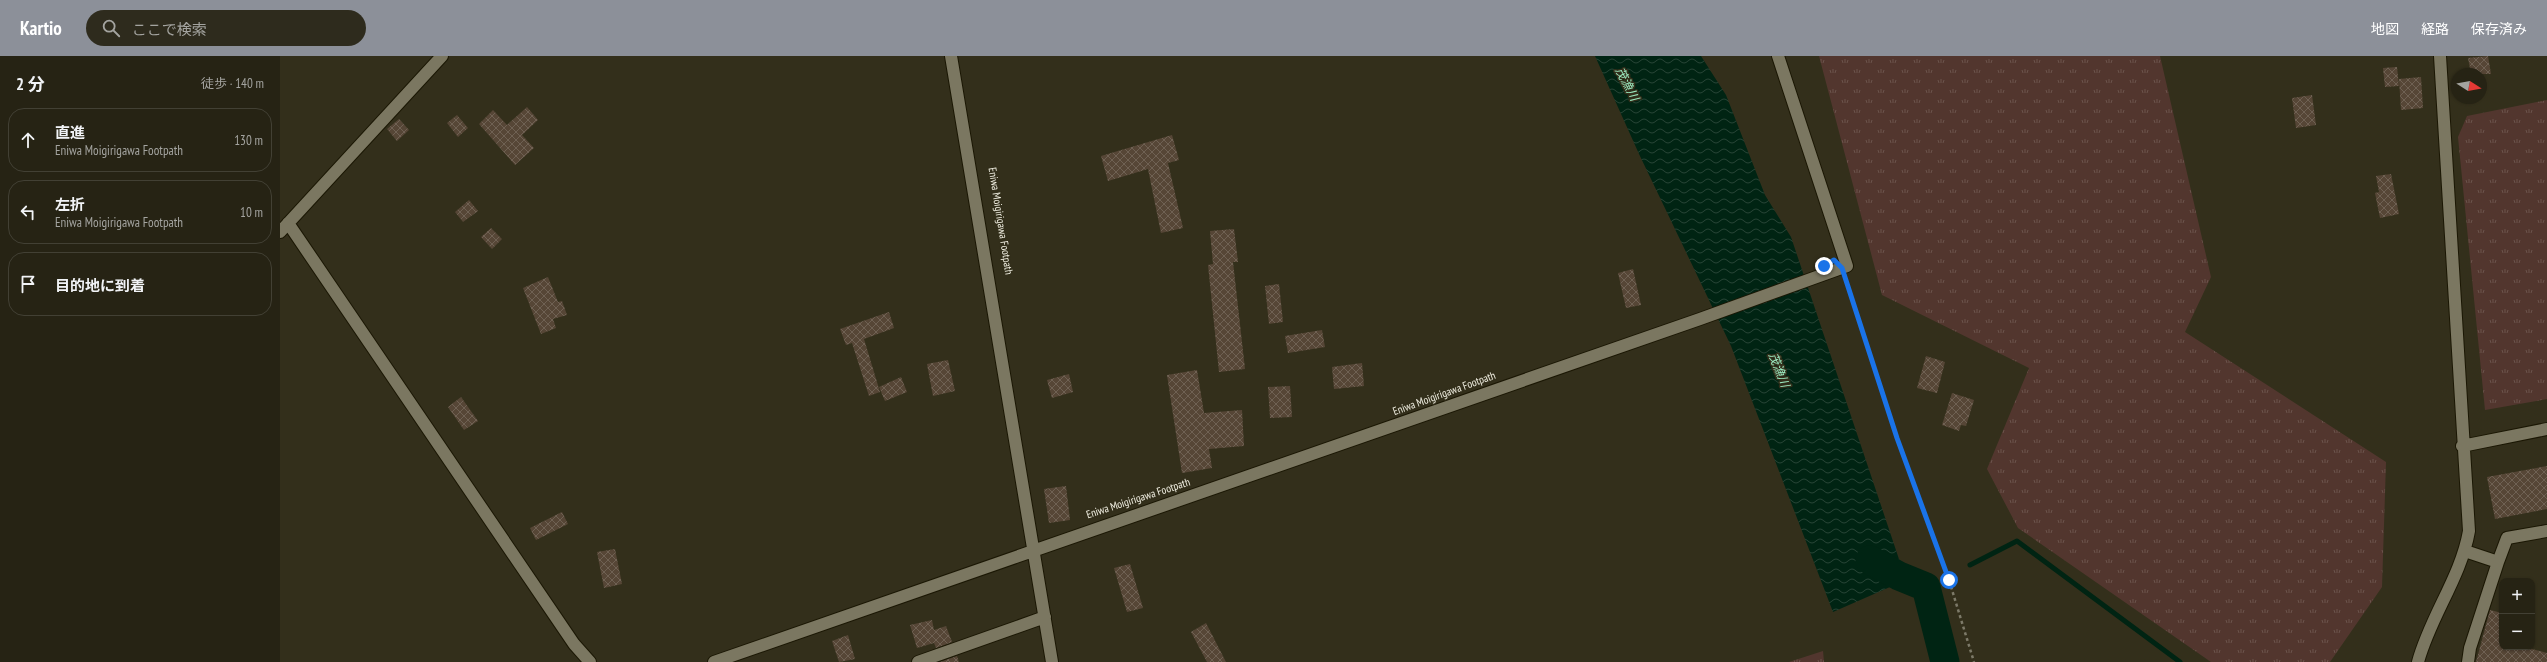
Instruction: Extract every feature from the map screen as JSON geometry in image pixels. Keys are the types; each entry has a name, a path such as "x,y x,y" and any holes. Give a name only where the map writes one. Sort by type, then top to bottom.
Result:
{"street":[{"path":"442,56 284,228 574,644 590,662"},
{"path":"951,56 1035,550 1052,662"},
{"path":"714,662 1700,319 1847,266 1778,56"},
{"path":"2418,662 2423,643 2465,551 2468,531 2440,56"},
{"path":"2462,446 2547,429"},
{"path":"2468,662 2470,648 2507,538 2547,531"},
{"path":"2465,551 2498,562"},
{"path":"918,662 1045,617"}],"path":[{"path":"1842,268 1897,438 1949,580 1974,662"}],"green space":[{"path":"1819,56 2160,56 2211,277 2185,332 2386,462 2382,587 2330,662 2211,662 2018,528 1987,469 2029,368 1882,295"},
{"path":"2547,100 2547,399 2485,410 2458,137 2467,116"},
{"path":"1823,651 1824,662 1789,662"}],"water":[{"path":"1595,56 1701,56 1726,95 1765,195 1791,237 1906,580 1833,612 1731,346 1639,154"}],"building":[{"path":"2488,56 2491,74 2487,74 2487,68 2470,68 2468,58"},
{"path":"2397,67 2399,86 2385,87 2383,68"},
{"path":"2421,77 2423,108 2401,110 2399,79"},
{"path":"2312,95 2316,125 2296,128 2292,98"},
{"path":"527,107 538,120 522,135 534,148 515,165 479,124 493,110 507,125"},
{"path":"457,115 468,128 458,137 447,123"},
{"path":"399,119 409,130 397,141 387,129"},
{"path":"1172,135 1179,160 1168,163 1183,228 1161,233 1148,169 1108,181 1101,156"},
{"path":"2391,174 2399,214 2380,218 2375,193 2379,192 2376,176"},
{"path":"469,200 478,211 463,222 455,212"},
{"path":"491,228 502,239 492,249 481,237"},
{"path":"1234,229 1238,262 1233,262 1245,369 1219,372 1208,265 1213,264 1210,231"},
{"path":"1633,269 1641,305 1626,308 1618,273"},
{"path":"548,277 558,302 562,301 567,315 553,319 556,328 541,334 523,288"},
{"path":"1279,284 1283,322 1269,324 1265,286"},
{"path":"889,312 894,328 864,339 880,392 869,396 852,343 846,345 840,329"},
{"path":"1322,330 1325,347 1288,353 1285,336"},
{"path":"1926,356 1945,362 1937,393 1917,388"},
{"path":"948,360 955,391 933,396 927,364"},
{"path":"1362,363 1364,386 1334,389 1332,367"},
{"path":"1197,370 1204,413 1242,410 1244,446 1209,449 1212,468 1182,473 1167,375"},
{"path":"1069,374 1073,392 1052,398 1047,380"},
{"path":"901,377 907,392 885,401 879,387"},
{"path":"1290,386 1292,417 1270,418 1268,387"},
{"path":"1952,393 1974,400 1966,426 1961,425 1959,431 1942,425"},
{"path":"461,397 478,421 464,430 448,407"},
{"path":"2547,466 2547,509 2495,519 2487,477"},
{"path":"1066,486 1070,520 1049,523 1044,489"},
{"path":"562,512 568,524 536,540 530,528"},
{"path":"615,549 622,584 604,588 597,552"},
{"path":"1130,564 1143,608 1127,612 1114,568"},
{"path":"2490,610 2499,612 2499,650 2535,650 2547,653 2547,662 2476,662"},
{"path":"932,620 934,630 946,626 952,642 936,648 934,643 917,648 910,625"},
{"path":"1206,623 1226,662 1207,662 1191,632"},
{"path":"848,635 855,659 839,662 832,641"},
{"path":"957,656 959,662 940,662"}],"waterway":[{"path":"1970,565 2017,541 2180,662"},
{"name":"茂漁川","path":"1870,560 1899,576 1926,587 1945,662"}],"route":[{"path":"1824,266 1834,260 1842,268 1897,438 1949,580"}]}
